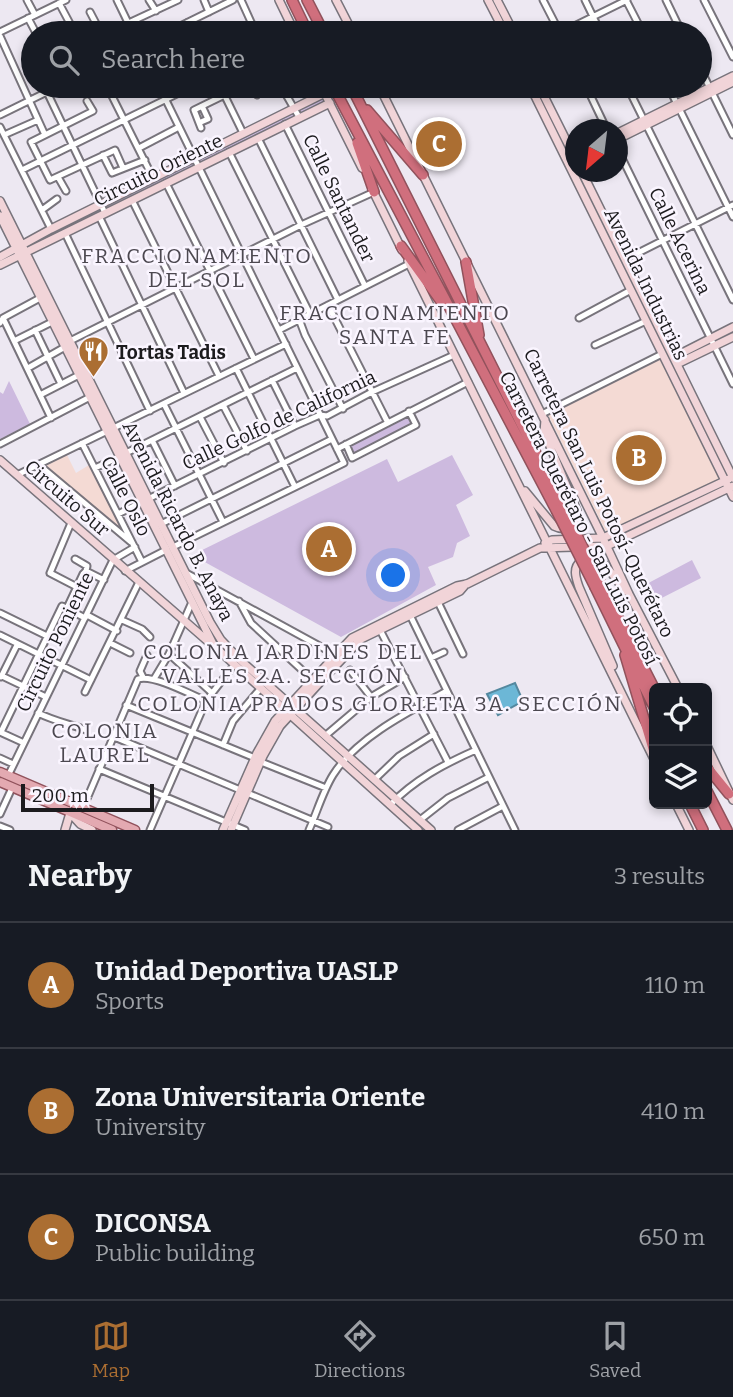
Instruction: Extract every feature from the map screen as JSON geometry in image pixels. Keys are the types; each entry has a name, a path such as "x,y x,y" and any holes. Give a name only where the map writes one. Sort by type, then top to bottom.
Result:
{"highway":[{"path":"292,0 302,21"},
{"path":"307,0 318,21"},
{"name":"Carretera Querétaro - San Luis Potosí","path":"339,98 560,508"},
{"path":"359,100 423,175"},
{"name":"Carretera Querétaro - San Luis Potosí","path":"359,100 598,585 651,683"},
{"path":"348,118 374,192"},
{"path":"401,246 444,306 456,317"},
{"path":"466,262 481,347"},
{"name":"Carretera Querétaro - San Luis Potosí","path":"598,585 649,697"},
{"path":"618,633 652,746"},
{"path":"712,773 731,797"},
{"path":"712,801 727,830"},
{"path":"692,809 703,830"},
{"path":"711,809 720,830"}],"main road":[{"path":"279,0 289,21"},
{"path":"337,0 347,21"},
{"path":"488,0 499,21"},
{"path":"497,0 508,21"},
{"path":"712,89 733,76"},
{"path":"712,89 733,82"},
{"name":"Circuito Oriente","path":"0,265 51,229 309,98"},
{"path":"328,98 649,749"},
{"name":"Carretera San Luis Potosí-Querétaro","path":"385,98 675,683"},
{"name":"Avenida Industrias","path":"537,98 565,146"},
{"name":"Avenida Industrias","path":"544,98 565,143"},
{"path":"628,129 694,98"},
{"name":"Circuito Oriente","path":"0,257 65,233 330,103"},
{"path":"628,133 645,122"},
{"name":"Avenida Industrias","path":"583,182 662,354 731,481"},
{"name":"Avenida Industrias","path":"587,182 724,459 733,497"},
{"name":"Avenida Ricardo B. Anaya","path":"0,201 40,298 67,344 90,397 111,431"},
{"name":"Avenida Ricardo B. Anaya","path":"0,216 3,228 20,249 170,549 186,573 221,640 290,710 393,802 431,830"},
{"path":"676,360 712,342 733,327"},
{"path":"712,342 733,337"},
{"path":"517,483 554,526 568,529 577,520 577,511 544,432 543,416"},
{"path":"724,459 733,467"},
{"name":"Circuito Sur","path":"0,460 214,646"},
{"path":"409,613 438,602 467,584 548,544 605,542 731,481"},
{"name":"Avenida Ricardo B. Anaya","path":"145,501 161,524 191,602 214,646 260,689 325,736 346,760 374,780 418,830"},
{"path":"617,684 616,673 579,587 575,575 576,565 584,558 593,556 602,561 619,586 629,594"},
{"path":"229,827 275,722 290,710 339,657 361,639 379,627 455,591"},
{"path":"712,757 731,797"},
{"path":"3,781 83,808 135,830"},
{"path":"3,781 112,830"},
{"path":"678,809 689,830"},
{"path":"65,830 70,813"},
{"path":"70,813 79,824 92,830"}],"street":[{"path":"27,0 33,21"},
{"path":"23,21 66,0"},
{"path":"125,0 118,2 127,21"},
{"path":"149,0 156,11"},
{"path":"133,21 178,0"},
{"path":"204,0 209,12"},
{"path":"190,21 233,0"},
{"path":"241,0 251,21"},
{"path":"543,0 554,21"},
{"path":"585,0 595,21"},
{"path":"605,0 609,9"},
{"path":"585,21 626,0 637,21"},
{"path":"666,0 676,21"},
{"path":"704,0 733,57"},
{"path":"59,3 69,21"},
{"path":"90,12 95,21"},
{"path":"21,22 1,31 21,79"},
{"path":"712,94 733,135"},
{"path":"0,115 34,98"},
{"path":"50,98 101,204 102,214 184,393"},
{"path":"113,98 153,178"},
{"path":"201,125 194,110 218,98"},
{"path":"226,98 243,133"},
{"name":"Calle Santander","path":"287,98 299,117"},
{"path":"592,98 602,119"},
{"path":"633,98 733,300"},
{"path":"674,98 731,206 733,217"},
{"path":"22,170 165,99 344,463 125,570"},
{"path":"30,100 42,137"},
{"path":"90,107 64,127 31,142 39,161 50,180 115,150 123,168"},
{"path":"4,135 38,120"},
{"name":"Calle Santander","path":"285,124 365,286"},
{"path":"0,127 51,229"},
{"path":"139,148 179,127"},
{"path":"36,130 42,137"},
{"path":"258,138 338,300"},
{"path":"229,152 310,314"},
{"path":"103,155 112,173 145,160"},
{"name":"Calle Acerina","path":"628,171 733,384"},
{"path":"58,177 66,191"},
{"path":"166,183 254,359"},
{"path":"28,368 108,321 301,225 374,192"},
{"path":"42,210 57,199"},
{"path":"132,200 219,376"},
{"path":"626,259 731,206"},
{"path":"65,233 150,411"},
{"path":"279,330 410,264"},
{"path":"579,318 631,290"},
{"path":"40,298 1,321 28,368 51,418"},
{"path":"328,305 388,423"},
{"path":"299,319 342,409"},
{"path":"13,341 52,321"},
{"path":"595,345 646,321"},
{"path":"35,330 61,384"},
{"path":"17,475 286,344"},
{"path":"543,416 662,354"},
{"name":"Calle Golfo de California","path":"118,514 295,426 320,415 327,416 372,392 454,355"},
{"path":"236,368 295,486"},
{"path":"95,468 297,368"},
{"path":"40,395 79,375"},
{"path":"272,380 295,426"},
{"path":"337,449 468,382"},
{"path":"0,444 90,397"},
{"path":"164,404 223,522"},
{"path":"223,405 247,452"},
{"path":"346,444 352,458 416,425 409,411"},
{"path":"200,417 224,463"},
{"path":"161,524 332,439"},
{"path":"152,440 175,486"},
{"name":"Calle Oslo","path":"82,443 142,562"},
{"name":"Circuito Sur","path":"39,466 134,545"},
{"path":"71,523 50,573 77,587"},
{"path":"113,560 134,545"},
{"path":"24,743 1,732 47,636 86,571 87,566 75,559"},
{"name":"Circuito Poniente","path":"0,814 3,781 113,560"},
{"path":"86,571 104,580"},
{"path":"186,573 339,657"},
{"path":"85,692 139,583"},
{"path":"239,601 251,623 316,682"},
{"path":"154,680 169,654 191,602"},
{"path":"438,602 463,654"},
{"path":"65,607 117,631"},
{"path":"0,613 47,636"},
{"path":"409,613 515,830"},
{"path":"122,620 142,629 150,637"},
{"path":"379,627 448,762"},
{"path":"0,635 91,680"},
{"path":"110,643 131,653"},
{"path":"17,645 1,678 46,697"},
{"path":"431,658 444,652"},
{"path":"169,654 212,693"},
{"path":"147,655 140,671 143,677 206,701"},
{"path":"150,830 206,701 234,665"},
{"path":"350,670 371,697"},
{"path":"83,808 135,684 143,677"},
{"path":"325,736 371,697 405,677"},
{"path":"223,745 233,721 260,689"},
{"path":"309,830 334,773 346,760 382,728 447,691"},
{"path":"126,705 326,789"},
{"path":"38,713 53,721 64,721 86,730"},
{"path":"374,780 399,756 434,734"},
{"path":"112,736 328,827"},
{"path":"393,802 419,780 448,762 476,750"},
{"path":"0,758 13,764"},
{"path":"99,769 165,796 229,827 245,830"},
{"path":"420,820 448,798 489,777"},
{"path":"458,830 503,806"},
{"path":"0,826 9,830"}],"shaded area":[{"path":"323,98 325,104 27,249 24,243"},
{"path":"661,358 720,479 606,532 548,415"},
{"path":"9,381 30,424 0,439 0,392 3,394"},
{"path":"409,415 414,424 353,454 349,445"},
{"path":"67,455 76,473 89,465 124,533 42,465"},
{"path":"452,455 473,495 456,505 470,536 457,543 453,557 428,567 436,585 341,637 192,555 387,459 398,482"},
{"path":"692,560 701,578 646,606 637,589"}],"water":[{"path":"515,683 523,701 498,715 487,694"}],"place":[{"name":"DICONSA","path":"439,144"},
{"name":"Tortas Tadis","path":"93,379"},
{"name":"Zona Universitaria Oriente","path":"639,458"},
{"name":"Unidad Deportiva UASLP","path":"329,549"}],"district":[{"name":"FRACCIONAMIENTO DEL SOL","path":"197,268"},
{"name":"FRACCIONAMIENTO SANTA FE","path":"395,325"},
{"name":"COLONIA JARDINES DEL VALLES 2A. SECCIÓN","path":"283,664"},
{"name":"COLONIA PRADOS GLORIETA 3A. SECCIÓN","path":"380,704"},
{"name":"COLONIA LAUREL","path":"105,743"}]}
